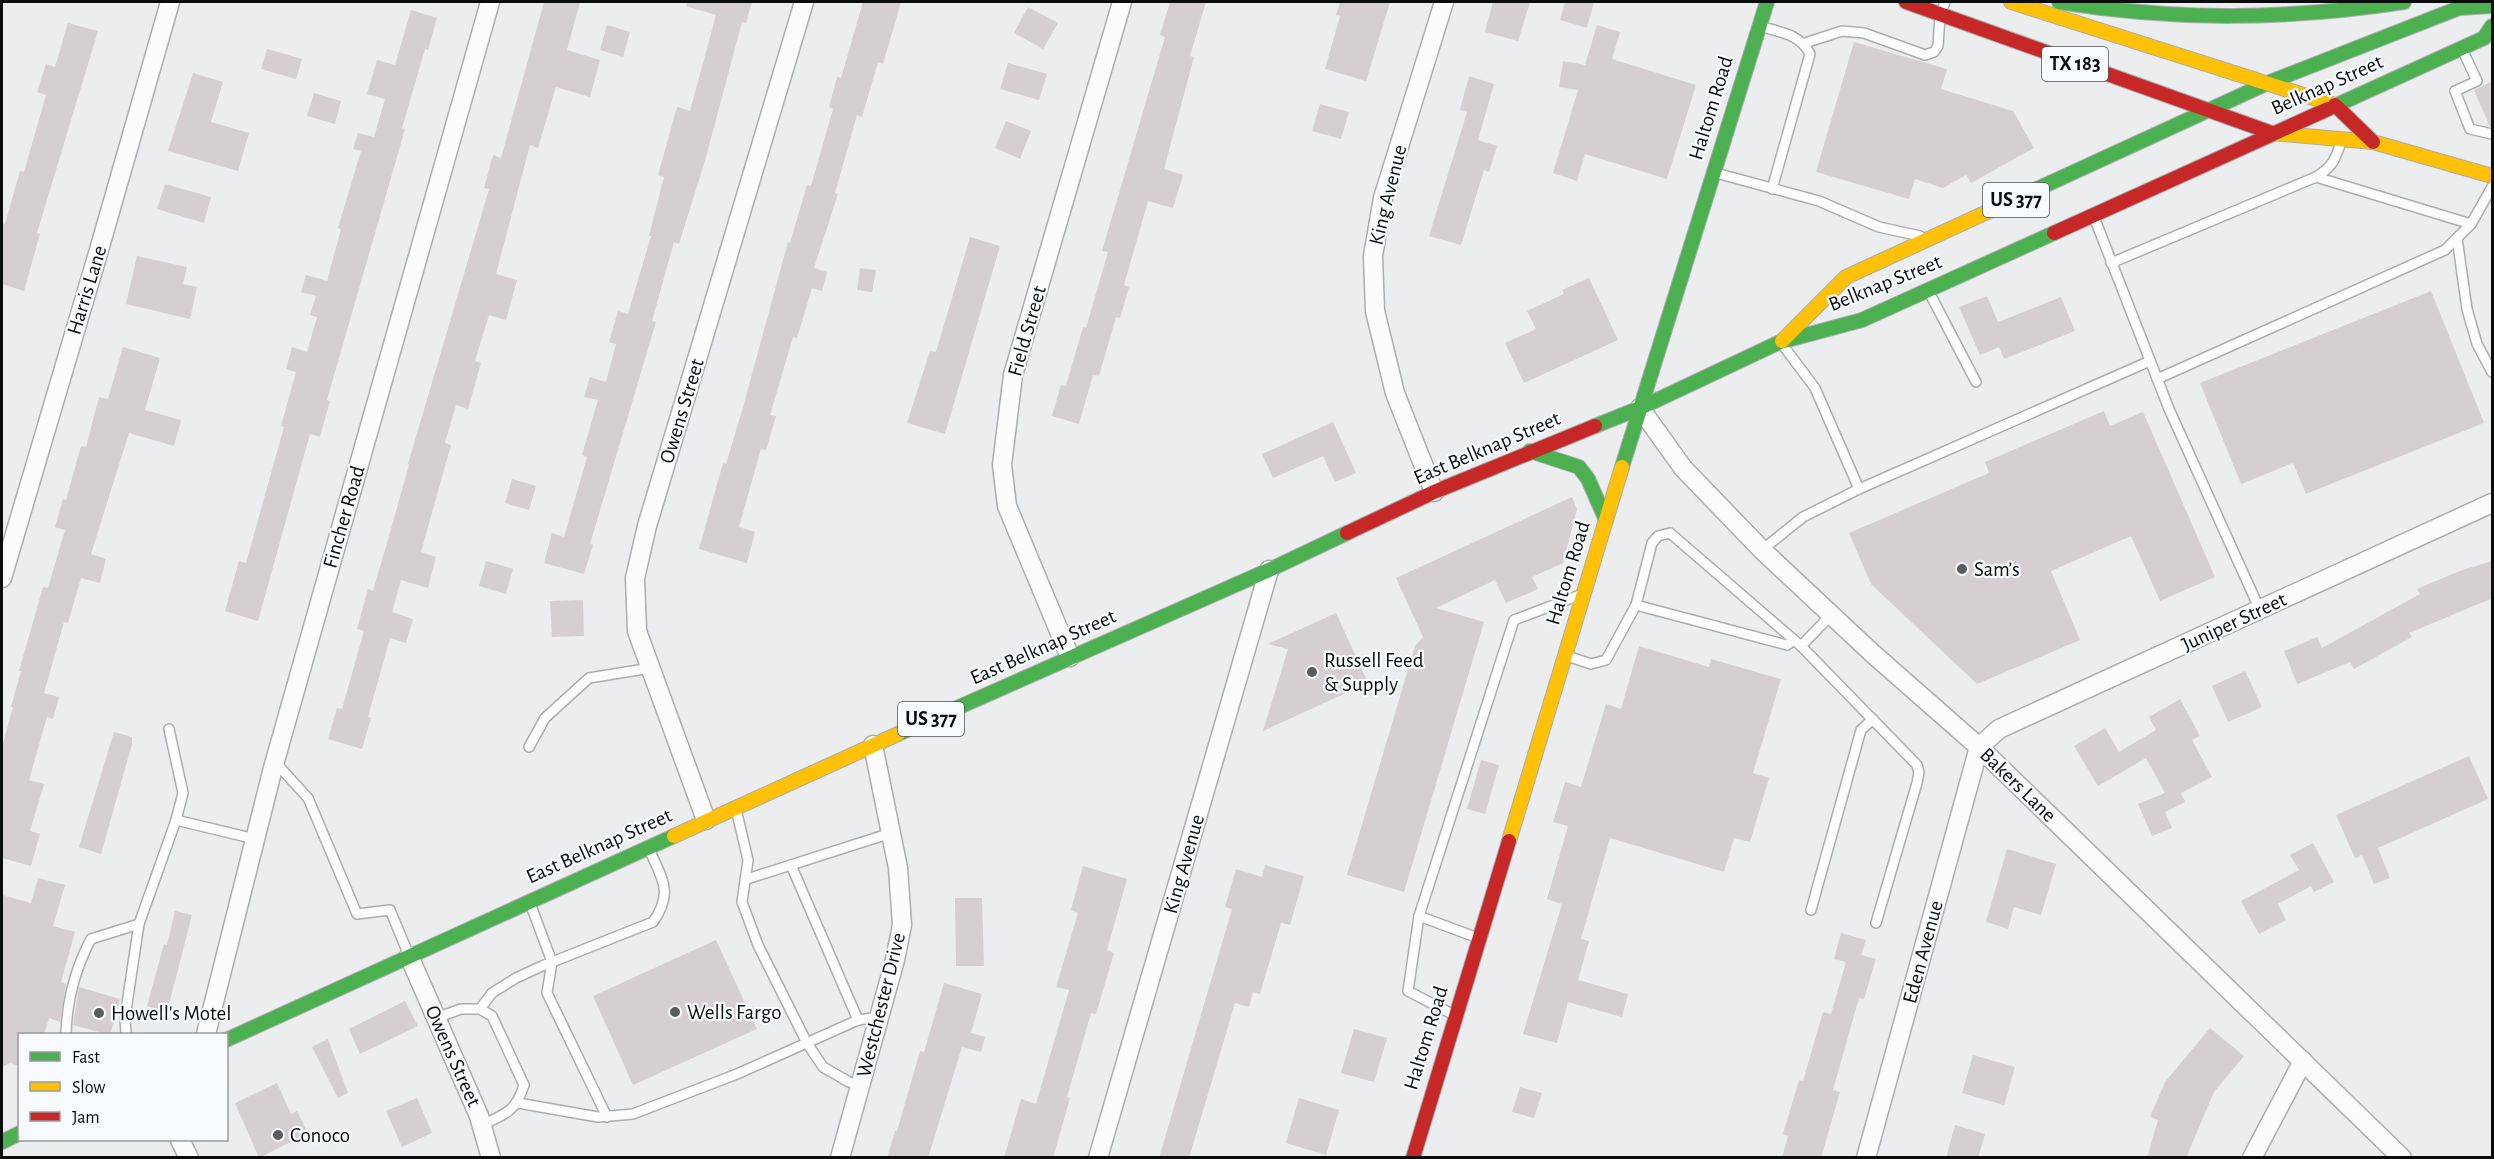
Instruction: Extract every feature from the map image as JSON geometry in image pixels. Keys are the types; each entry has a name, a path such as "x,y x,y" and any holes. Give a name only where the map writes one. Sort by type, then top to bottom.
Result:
{"main road":[{"name":"Haltom Road","path":"1413,1158 1454,1015 1564,655 1767,2"},
{"name":"TX 183","path":"1906,2 2082,67 2272,133 2373,142"},
{"name":"TX 183","path":"2011,2 2092,39 2270,82 2335,105 2373,142"},
{"path":"2061,2 2123,12 2191,18 2245,19 2328,14 2404,2"},
{"name":"Belknap Street","path":"1780,342 1846,277 2270,82 2459,8 2493,6"},
{"name":"Belknap Street","path":"1780,342 1862,320 2484,38 2493,26"},
{"path":"2082,67 2092,39"},
{"path":"2115,78 2141,94 2146,101"},
{"path":"2143,142 2150,131 2153,119"},
{"path":"2373,142 2493,176"},
{"name":"East Belknap Street","path":"228,1039 706,820 1269,570 1434,492 1640,408 1780,342"},
{"path":"1530,451 1579,467 1588,478 1606,520"},
{"path":"2,1142 18,1134"}],"street":[{"name":"Harris Lane","path":"2,578 170,2"},
{"name":"Fincher Road","path":"206,1033 275,762 490,2"},
{"name":"Owens Street","path":"706,820 637,631 635,578 642,547 804,2"},
{"name":"Field Street","path":"1070,657 1006,506 1002,465 1013,375 1122,2"},
{"name":"King Avenue","path":"1434,492 1395,393 1375,311 1373,256 1383,198 1444,2"},
{"name":"Bakers Lane","path":"1640,408 1683,468 1761,550 1979,747 2402,1158"},
{"name":"Juniper Street","path":"1979,747 1999,729 2493,502"},
{"name":"King Avenue","path":"1098,1158 1269,570"},
{"name":"Westchester Drive","path":"840,1158 895,960 902,925 898,868 873,745"},
{"name":"Eden Avenue","path":"1866,1158 1979,747"},
{"name":"Owens Street","path":"409,956 482,1125 491,1158"},
{"path":"2252,1158 2303,1061"},
{"path":"180,1141 189,1158"}],"lane":[{"path":"1805,43 1842,31 1864,33 1925,55 1934,52 1938,46 1940,16 1944,2"},
{"path":"2191,18 2193,2"},
{"path":"1759,26 1796,37 1805,43 1810,54 1772,189"},
{"path":"2461,48 2477,81 2455,91 2470,129 2493,134"},
{"path":"2111,263 2328,170 2335,162 2349,119"},
{"path":"1714,172 1820,201 1879,227 1930,239"},
{"path":"2316,177 2471,224"},
{"path":"2157,379 2445,250 2471,224 2493,187"},
{"path":"2093,214 2157,379 2260,610"},
{"path":"2457,238 2467,309 2477,344 2493,372"},
{"path":"1928,290 1976,382"},
{"path":"1780,342 1815,388 1859,489"},
{"path":"1761,550 1803,517 1859,489 2150,361"},
{"path":"1564,655 1591,664 1606,660 1636,605 1652,543 1658,536 1670,534 1798,643 1917,765 1919,772 1876,923"},
{"path":"1454,1015 1408,991 1419,916 1514,620 1583,594"},
{"path":"1636,605 1787,645 1798,643 1831,615"},
{"path":"529,747 545,718 589,678 651,668"},
{"path":"1811,910 1861,730 1873,719"},
{"path":"126,1033 125,1017 139,924 176,820 183,793 169,729"},
{"path":"275,762 308,798 357,914 390,910 409,956"},
{"path":"735,807 748,860 742,902 758,945 807,1042 824,1067 849,1082 860,1085"},
{"path":"176,820 255,839"},
{"path":"747,879 891,833"},
{"path":"480,1009 492,993 516,978 653,922 662,909 666,895 648,847"},
{"path":"791,865 858,1020"},
{"path":"529,901 552,962 547,993 607,1116"},
{"path":"1419,916 1478,938"},
{"path":"66,1033 67,1017 78,964 92,939 139,924"},
{"path":"436,1018 461,1009 480,1009 492,1016 524,1085 518,1103 507,1114 482,1125"},
{"path":"518,1103 598,1117 633,1114 737,1074 858,1020 879,1017"}],"building":[{"path":"544,2 580,2 567,50 600,60 590,97 556,87 538,148 530,145 496,274 517,280 506,320 489,315 475,361 481,363 468,409 456,405 445,443 451,445 421,552 436,557 428,588 401,580 392,612 413,619 406,643 390,638 368,717 371,718 362,749 328,739 337,708 342,709 364,631 357,629 368,589 373,591 489,189 484,188 493,155 501,158"},
{"path":"687,2 752,2 746,23 742,22 706,157 679,244 674,242 652,321 656,322 590,544 593,545 584,574 544,563 552,533 564,537 587,457 582,455 598,400 584,397 590,377 606,382 616,344 609,342 618,311 628,314 651,236 649,236 664,177 658,175 677,107 690,111 716,15 686,6"},
{"path":"863,2 901,2 883,64 878,62 862,117 857,115 835,193 838,194 814,268 827,272 822,291 812,288 797,338 793,337 770,415 776,416 766,450 761,449 739,527 755,532 747,563 699,549 723,463 726,464 743,407 788,242 790,243 807,185 811,186 833,109 829,107 837,77 841,78"},
{"path":"1170,2 1206,2 1190,56 1194,57 1164,169 1183,175 1173,208 1148,201 1124,285 1129,287 1120,318 1116,317 1099,376 1093,375 1079,424 1052,416 1061,385 1066,386 1083,327 1086,328 1108,252 1102,251 1165,37 1160,35"},
{"path":"1340,2 1390,2 1366,81 1325,69 1340,16 1336,15"},
{"path":"1493,2 1530,2 1518,41 1485,32"},
{"path":"1565,2 1594,2 1587,28 1560,20"},
{"path":"1028,7 1058,23 1043,49 1014,33"},
{"path":"411,10 437,18 428,50 425,49 402,128 405,129 327,400 330,401 320,437 310,434 258,621 225,611 239,561 246,563 284,427 281,426 296,372 286,369 292,347 307,352 317,317 310,315 316,296 301,292 306,275 327,281 341,229 338,228 361,151 353,149 358,133 374,137 385,99 367,94 377,60 395,65"},
{"path":"68,23 98,31 37,233 40,234 24,291 2,284 2,223 5,224 20,171 24,172 46,95 37,92 46,64 55,67"},
{"path":"607,25 630,32 623,57 600,50"},
{"path":"1597,25 1620,32 1612,59 1696,85 1667,179 1585,154 1577,181 1553,173 1578,90 1559,87 1563,61 1585,65"},
{"path":"1854,42 1947,69 1941,89 2013,111 2034,148 1971,183 1966,175 1943,188 1915,179 1909,199 1816,172"},
{"path":"267,49 302,59 296,79 261,69"},
{"path":"1008,63 1047,74 1039,100 1000,89"},
{"path":"193,73 223,82 211,122 249,133 238,171 168,151"},
{"path":"1469,76 1494,84 1478,140 1497,146 1489,172 1484,170 1461,245 1429,236 1467,112 1460,110"},
{"path":"2493,81 2493,127 2490,127 2474,90"},
{"path":"314,93 341,101 335,124 307,116"},
{"path":"1320,104 1349,112 1341,139 1312,131"},
{"path":"1006,121 1031,131 1020,159 995,148"},
{"path":"165,184 211,197 204,223 157,209"},
{"path":"970,237 1000,246 945,434 907,423 930,351 936,352"},
{"path":"137,256 187,267 183,284 197,287 190,319 126,304"},
{"path":"860,268 876,270 872,292 857,290"},
{"path":"1589,278 1618,340 1524,383 1505,343 1536,329 1527,311 1564,294 1562,290"},
{"path":"2431,291 2484,423 2306,494 2293,463 2241,484 2200,383"},
{"path":"1987,296 1998,322 2061,297 2075,331 2004,359 1999,347 1980,355 1959,307"},
{"path":"123,347 160,358 145,410 181,420 174,446 129,433 91,554 106,559 100,583 81,578 68,623 64,622 44,693 59,697 53,719 47,717 29,780 44,784 30,831 40,834 31,866 2,858 2,747 13,707 11,707 21,671 19,671 43,587 48,588 65,530 55,527 63,499 66,500 81,446 86,447 99,397 108,399"},
{"path":"2104,411 2110,426 2143,412 2215,577 2160,601 2131,536 2051,571 2080,640 1977,684 1871,584 1849,533 1989,473 1985,462"},
{"path":"1333,422 1356,473 1335,482 1323,456 1273,478 1262,454"},
{"path":"512,479 536,486 529,510 505,503"},
{"path":"1572,497 1577,509 1563,563 1532,577 1538,589 1506,603 1495,580 1436,608 1484,622 1404,892 1347,875 1415,646 1423,637 1396,578"},
{"path":"486,561 513,569 506,594 479,586"},
{"path":"2493,561 2493,598 2409,633 2412,637 2354,669 2350,662 2297,684 2284,651 2317,637 2322,648 2420,594 2417,589 2462,570"},
{"path":"583,600 584,636 552,637 550,601"},
{"path":"1336,613 1368,683 1263,731 1288,649 1268,644"},
{"path":"1639,646 1709,667 1711,659 1781,679 1753,773 1769,778 1750,842 1734,838 1724,872 1610,838 1581,939 1589,941 1578,980 1628,994 1622,1017 1568,1002 1557,1043 1523,1034 1562,904 1547,899 1568,826 1553,822 1565,782 1581,787 1606,704 1621,709"},
{"path":"2245,671 2262,707 2228,722 2212,686"},
{"path":"2180,699 2200,736 2192,740 2212,777 2181,793 2185,802 2165,812 2172,828 2152,836 2138,804 2165,793 2146,758 2098,786 2074,746 2105,728 2119,752 2156,730 2149,717"},
{"path":"114,732 132,737 132,744 101,854 79,847"},
{"path":"2469,756 2488,799 2378,848 2390,878 2374,884 2362,855 2355,858 2336,815"},
{"path":"1481,760 1499,765 1485,814 1467,809"},
{"path":"2313,843 2334,882 2314,892 2311,886 2278,904 2286,920 2259,934 2241,901 2299,870 2290,855"},
{"path":"2007,849 2056,864 2041,915 2014,907 2008,929 1986,922"},
{"path":"1265,865 1304,876 1290,925 1281,923 1260,994 1253,992 1249,1007 1235,1003 1189,1158 1159,1158 1232,909 1225,907 1236,869 1262,877"},
{"path":"1083,866 1127,879 1107,950 1114,953 1096,1014 1091,1013 1067,1097 1070,1098 1053,1158 1004,1158 1021,1099 1036,1104 1069,990 1056,987 1078,913 1071,910"},
{"path":"38,878 65,885 53,926 75,932 61,982 66,984 60,1022 49,1018 45,1033 18,1033 18,1065 10,1063 2,1067 2,895 31,903"},
{"path":"955,898 982,898 984,966 956,966"},
{"path":"175,911 192,915 167,1012 147,1006 164,944 167,945"},
{"path":"1841,933 1866,940 1861,955 1876,959 1864,999 1859,998 1833,1090 1840,1092 1821,1158 1782,1158 1788,1136 1783,1134 1799,1080 1803,1081 1823,1012 1831,1014 1846,962 1834,959"},
{"name":"Wells Fargo","path":"716,940 757,1029 633,1085 593,996"},
{"path":"944,983 982,994 971,1033 985,1037 981,1052 962,1047 928,1158 887,1158 920,1051 924,1052"},
{"name":"Howell's Motel","path":"79,987 120,999 111,1033 73,1025"},
{"path":"405,1001 418,1026 360,1054 349,1029"},
{"path":"2210,1028 2244,1056 2214,1092 2186,1158 2147,1158 2158,1120 2150,1117 2165,1082"},
{"path":"1354,1029 1387,1038 1374,1082 1341,1073"},
{"path":"328,1039 348,1093 338,1098 312,1047"},
{"path":"1973,1055 2015,1067 2004,1105 1962,1093"},
{"path":"277,1083 291,1114 297,1111 308,1133 259,1158 235,1103"},
{"path":"1520,1087 1542,1093 1534,1118 1512,1112"},
{"path":"417,1098 432,1133 402,1147 386,1111"},
{"path":"1299,1098 1339,1110 1326,1155 1286,1143"},
{"path":"1955,1125 1985,1134 1978,1158 1946,1158"}],"traffic: fast":[{"path":"1622,467 1767,2"},
{"path":"2059,2 2146,13 2232,16 2317,12 2404,2"},
{"path":"2024,195 2270,82 2459,8 2492,6"},
{"path":"2328,109 2484,38 2492,26"},
{"path":"1595,426 1640,408 1780,342 1862,320 2054,233"},
{"path":"1530,451 1579,467 1588,479 1606,520"},
{"path":"898,734 1269,570 1347,533"},
{"path":"228,1039 674,836"},
{"path":"2,1142 18,1134"}],"traffic: slow":[{"path":"2011,2 2335,105"},
{"path":"2272,133 2373,142 2492,176"},
{"path":"1782,341 1846,277 2024,195"},
{"path":"1509,841 1622,467"},
{"path":"674,836 898,734"}],"traffic: jam":[{"path":"1906,2 2272,133"},
{"path":"2335,105 2373,142"},
{"path":"2054,233 2328,109"},
{"path":"1347,533 1434,492 1595,426"},
{"path":"1413,1158 1509,841"}],"place":[{"name":"Sam’s","path":"1962,569"},
{"name":"Russell Feed & Supply","path":"1312,672"},
{"name":"Wells Fargo","path":"675,1012"},
{"name":"Howell's Motel","path":"99,1013"},
{"name":"Conoco","path":"278,1135"}]}
